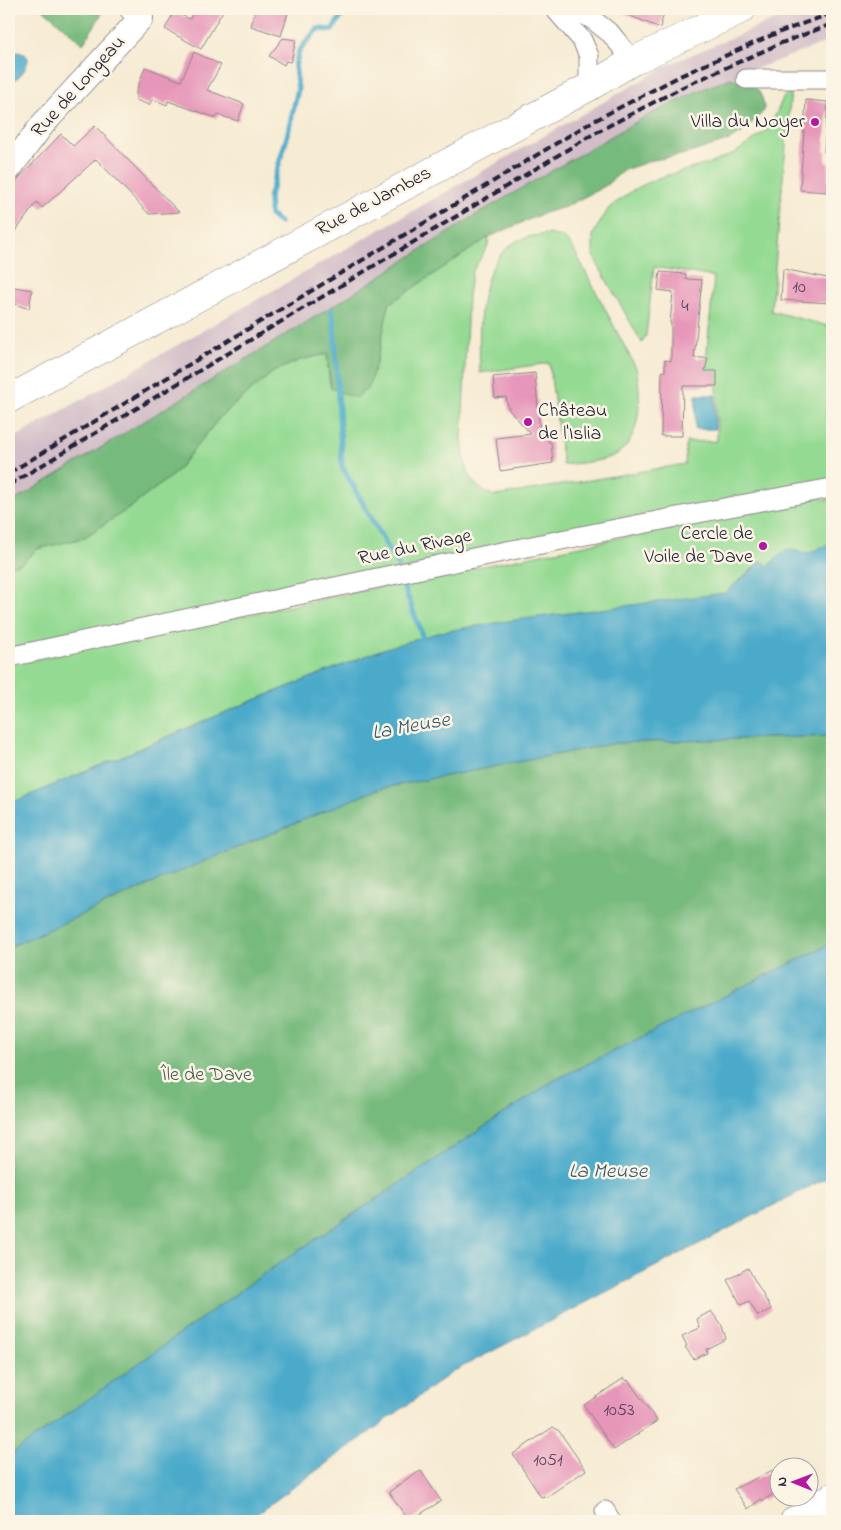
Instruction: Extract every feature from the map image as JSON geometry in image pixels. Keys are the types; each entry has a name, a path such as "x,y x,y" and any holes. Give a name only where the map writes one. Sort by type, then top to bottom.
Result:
{"main road":[{"name":"Rue de Jambes","path":"9,399 589,87 633,61 742,9"},
{"path":"794,1521 832,1497"}],"street":[{"path":"555,9 582,40 589,56 589,87"},
{"path":"572,9 592,19 611,34 633,61"},
{"name":"Rue de Longeau","path":"9,168 43,124 142,12"},
{"path":"746,79 832,79"},
{"name":"Rue du Rivage","path":"9,657 399,574 698,513 832,488"}],"shaded area":[{"path":"800,9 832,9 832,40 698,91 641,119 479,213 341,301 9,504 9,441 672,63"}],"green space":[{"path":"43,9 105,9 83,44"},
{"path":"731,78 745,81 755,87 762,97 764,111 742,133 727,141 686,154 653,160 624,170 605,186 565,207 544,213 489,237 389,304 380,348 369,387 356,398 331,388 327,354 300,360 273,372 220,417 175,473 131,507 83,538 37,549 22,563 9,566 9,504 341,301 479,213 641,119 698,91"},
{"path":"791,90 771,311 832,327 832,482 9,649 9,566 22,563 37,549 83,538 131,507 175,473 220,417 273,372 300,360 327,354 331,388 369,387 380,348 388,304 489,237 488,246 472,272 468,296 462,438 468,473 476,484 484,491 495,496 685,464 686,442 717,441 717,372 705,371 714,277 654,267 646,335 642,343 593,256 593,234 609,208 633,190 658,178 711,163 736,152 766,131 783,98"},
{"path":"548,234 563,237 572,246 636,368 639,403 636,427 625,447 612,457 605,459 563,465 549,363 480,373 479,339 482,302 486,283 493,267 502,253 515,242"},
{"path":"820,497 826,500 832,499 832,547 830,543 808,554 787,549 768,566 761,561 725,593 383,649 247,703 9,804 9,665"},
{"name":"Île de Dave","path":"832,736 832,943 553,1081 265,1273 9,1456 9,947 169,876 378,789 616,743"}],"water":[{"path":"17,52 24,53 28,61 25,69 19,76 9,81 9,63"},
{"path":"696,395 715,395 715,429 695,429"},
{"name":"La Meuse","path":"830,543 832,547 832,736 616,743 378,789 169,876 9,947 9,804 247,703 383,649 440,632 507,621 725,593 762,561 768,566 787,549 808,554"},
{"name":"La Meuse","path":"832,943 832,1175 454,1371 247,1521 9,1521 9,1456 265,1273 553,1081"}],"building":[{"path":"194,9 224,9 201,49 165,29 174,12 190,19"},
{"path":"256,9 289,9 281,36 251,26"},
{"path":"613,9 665,9 660,28"},
{"path":"283,38 296,40 291,62 286,61 284,65 269,56"},
{"path":"194,52 221,65 207,90 244,104 238,121 218,115 216,118 168,101 167,105 153,99 149,105 136,100 136,92 145,67 181,81"},
{"path":"806,100 828,102 824,152 826,152 826,163 829,163 827,192 800,190"},
{"path":"95,126 179,212 149,214 96,159 42,208 37,202 9,240 9,194 19,178 61,134 73,146"},
{"path":"783,269 832,279 832,303 781,300"},
{"path":"660,272 686,274 686,279 702,280 694,358 708,358 705,371 717,371 717,386 683,386 682,436 661,436 662,372 665,371 665,360 671,361 670,323 673,292 658,290"},
{"path":"9,286 32,290 29,309 9,302"},
{"name":"Château de l'Islia","path":"535,373 540,433 548,433 553,463 500,471 496,438 531,434 509,410 506,397 495,398 493,377"},
{"path":"748,1268 771,1309 758,1316 749,1301 741,1305 727,1280"},
{"path":"711,1311 722,1326 726,1339 706,1349 707,1353 694,1359 685,1347 687,1346 682,1336 700,1328 697,1319"},
{"path":"624,1378 628,1380 657,1421 614,1450 584,1405"},
{"path":"553,1427 559,1431 586,1470 545,1498 544,1496 541,1497 513,1454"},
{"path":"421,1471 441,1501 409,1521 389,1492"},
{"path":"768,1472 768,1497 762,1501 761,1499 748,1509 734,1489"}],"waterway":[{"path":"280,223 270,215 269,198 287,137 298,89 295,66 299,51 317,29 332,30 346,9"},
{"path":"331,310 334,322 342,466 398,566"},
{"path":"404,587 424,644"}],"railway":[{"path":"9,473 590,123 680,76 772,35 832,13"},
{"path":"9,485 595,133 685,86 779,44 832,24"}],"place":[{"name":"Villa du Noyer","path":"815,122"},
{"name":"Château de l'Islia","path":"528,422"},
{"name":"Cercle de Voile de Dave","path":"763,546"}]}
